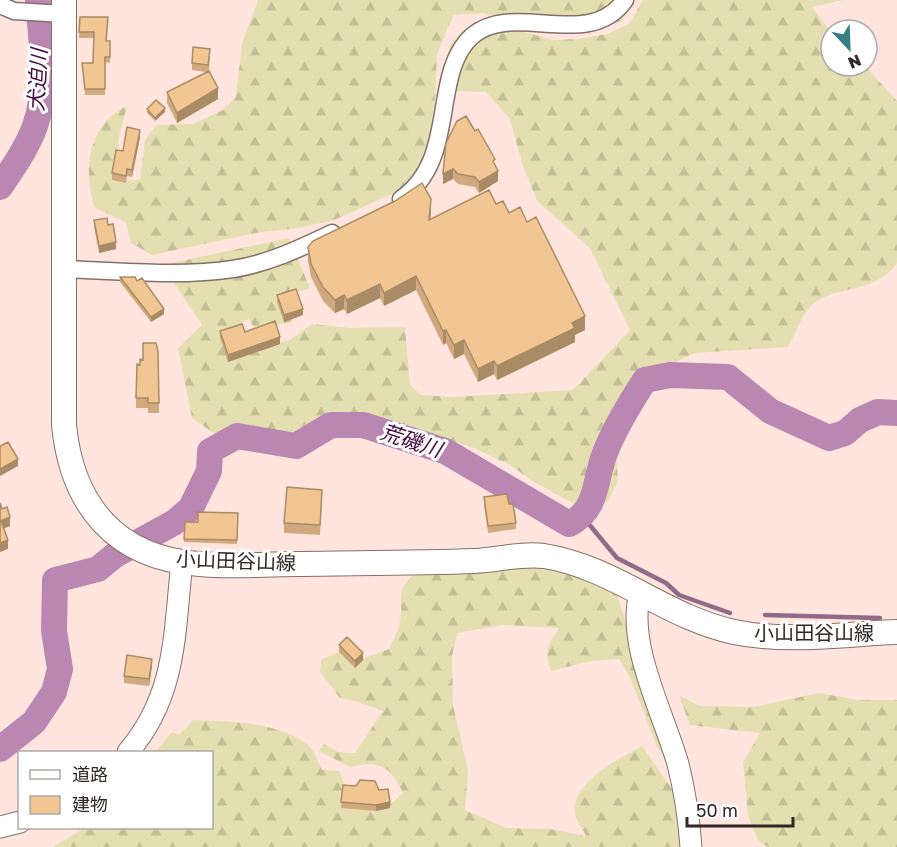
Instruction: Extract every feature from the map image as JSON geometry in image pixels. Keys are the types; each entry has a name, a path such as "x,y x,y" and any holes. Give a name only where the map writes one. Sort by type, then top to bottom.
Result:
{"main road":[{"name":"小山田谷山線","path":"64,7 64,425 68,459 89,507 102,523 120,537 149,553 182,562 386,563 478,561 534,555 582,564 675,611 733,632 777,636 897,632"}],"street":[{"path":"382,209 414,190 426,174 440,133 458,53 473,35 505,21 563,26 589,23 617,11 625,0"},
{"path":"0,4 14,11 28,12 64,7"},
{"path":"63,269 149,272 233,269 301,247 352,224"},
{"path":"129,751 150,723 165,688 173,659 182,562"},
{"path":"640,594 636,616 638,641 677,764 688,816 691,847"},
{"path":"0,827 18,822"}],"green space":[{"path":"258,0 635,0 623,20 598,29 560,34 483,13 453,15 437,54 435,98 429,139 416,173 403,189 334,220 299,228 255,233 152,255 131,243 126,222 95,208 91,194 89,164 96,136 114,114 127,106 118,141 122,180 140,180 145,140 156,125 193,124 223,110 236,97 242,44"},
{"path":"643,0 843,0 812,7 820,18 819,78 876,78 897,101 897,263 888,273 877,281 820,299 804,315 788,347 695,353 665,367 623,420 615,439 618,481 608,501 598,508 581,508 529,479 512,466 474,448 438,436 379,430 327,431 266,444 225,441 192,418 178,348 202,325 162,265 289,238 310,288 283,297 293,321 256,331 249,319 224,331 236,356 290,340 312,324 350,328 405,327 410,385 421,395 452,397 573,390 630,330 590,248 537,201 522,163 510,119 486,92 454,91 449,47 463,30 481,21 554,40 607,34 629,24"},
{"path":"533,562 611,588 617,595 672,766 657,747 630,677 619,659 591,661 551,671 547,653 559,628 503,625 457,633 452,656 453,705 468,771 465,810 507,828 551,829 586,836 577,820 575,807 578,796 596,775 642,746 681,802 696,847 53,847 83,829 213,829 213,751 156,751 172,732 179,735 193,720 253,724 296,737 308,745 322,770 339,771 351,798 392,803 403,793 388,771 368,764 350,767 319,751 324,744 338,752 355,753 383,711 340,698 320,672 321,660 345,649 359,660 389,649 401,617 402,590 410,578 419,571"},
{"path":"819,693 857,700 897,700 897,847 767,847 758,840 748,816 743,762 760,733 690,725 679,695 699,706 752,707"}],"building":[{"path":"80,17 108,17 106,41 110,41 110,57 105,57 105,89 85,89 82,63 93,63 94,32 79,32"},
{"path":"193,47 210,49 208,65 192,63"},
{"path":"209,71 218,88 177,113 167,92"},
{"path":"156,100 165,108 155,118 147,109"},
{"path":"466,116 475,131 478,129 495,159 493,161 498,171 479,182 475,177 458,174 453,169 443,174 446,143 457,121"},
{"path":"127,127 140,130 132,170 127,169 126,176 112,173 116,150 123,151"},
{"path":"422,183 431,199 429,220 489,190 496,204 503,201 509,213 520,207 527,222 536,217 585,316 572,323 575,328 497,366 494,361 478,369 464,340 454,345 446,330 443,331 416,276 384,293 380,284 347,300 344,295 335,300 323,287 311,264 308,247 313,241 395,201"},
{"path":"107,218 108,225 113,224 116,242 99,246 94,220"},
{"path":"120,277 135,277 137,281 142,278 164,309 151,317"},
{"path":"296,289 303,309 284,315 277,295"},
{"path":"275,321 280,337 228,355 220,331 242,324 245,332"},
{"path":"143,343 156,343 159,403 148,403 148,398 136,398 137,364 140,365 140,359 143,360"},
{"path":"8,442 18,459 0,469 0,446"},
{"path":"287,487 322,490 320,525 284,523"},
{"path":"507,494 509,504 513,504 516,523 488,526 484,497"},
{"path":"0,503 2,509 7,507 10,517 1,521 8,540 0,543"},
{"path":"198,512 238,513 237,540 184,539 185,522 198,522"},
{"path":"347,637 363,653 355,661 339,645"},
{"path":"127,655 152,659 149,679 124,676"},
{"path":"360,780 375,781 379,790 388,789 390,802 376,805 341,802 343,785 356,786"}],"waterway":[{"name":"犬迫川","path":"0,187 28,142 39,111 43,64 38,0"},
{"name":"荒磯川","path":"0,749 34,722 54,692 60,669 54,631 55,580 98,569 115,555 175,522 191,508 209,471 210,451 237,436 296,446 331,425 363,425 445,451 569,524 579,518 591,502 609,443 645,380 670,375 728,377 770,411 829,438 845,433 860,420 878,412 897,413"},
{"path":"583,517 617,558 666,583 679,595 730,613"},
{"path":"765,615 880,618"}]}
